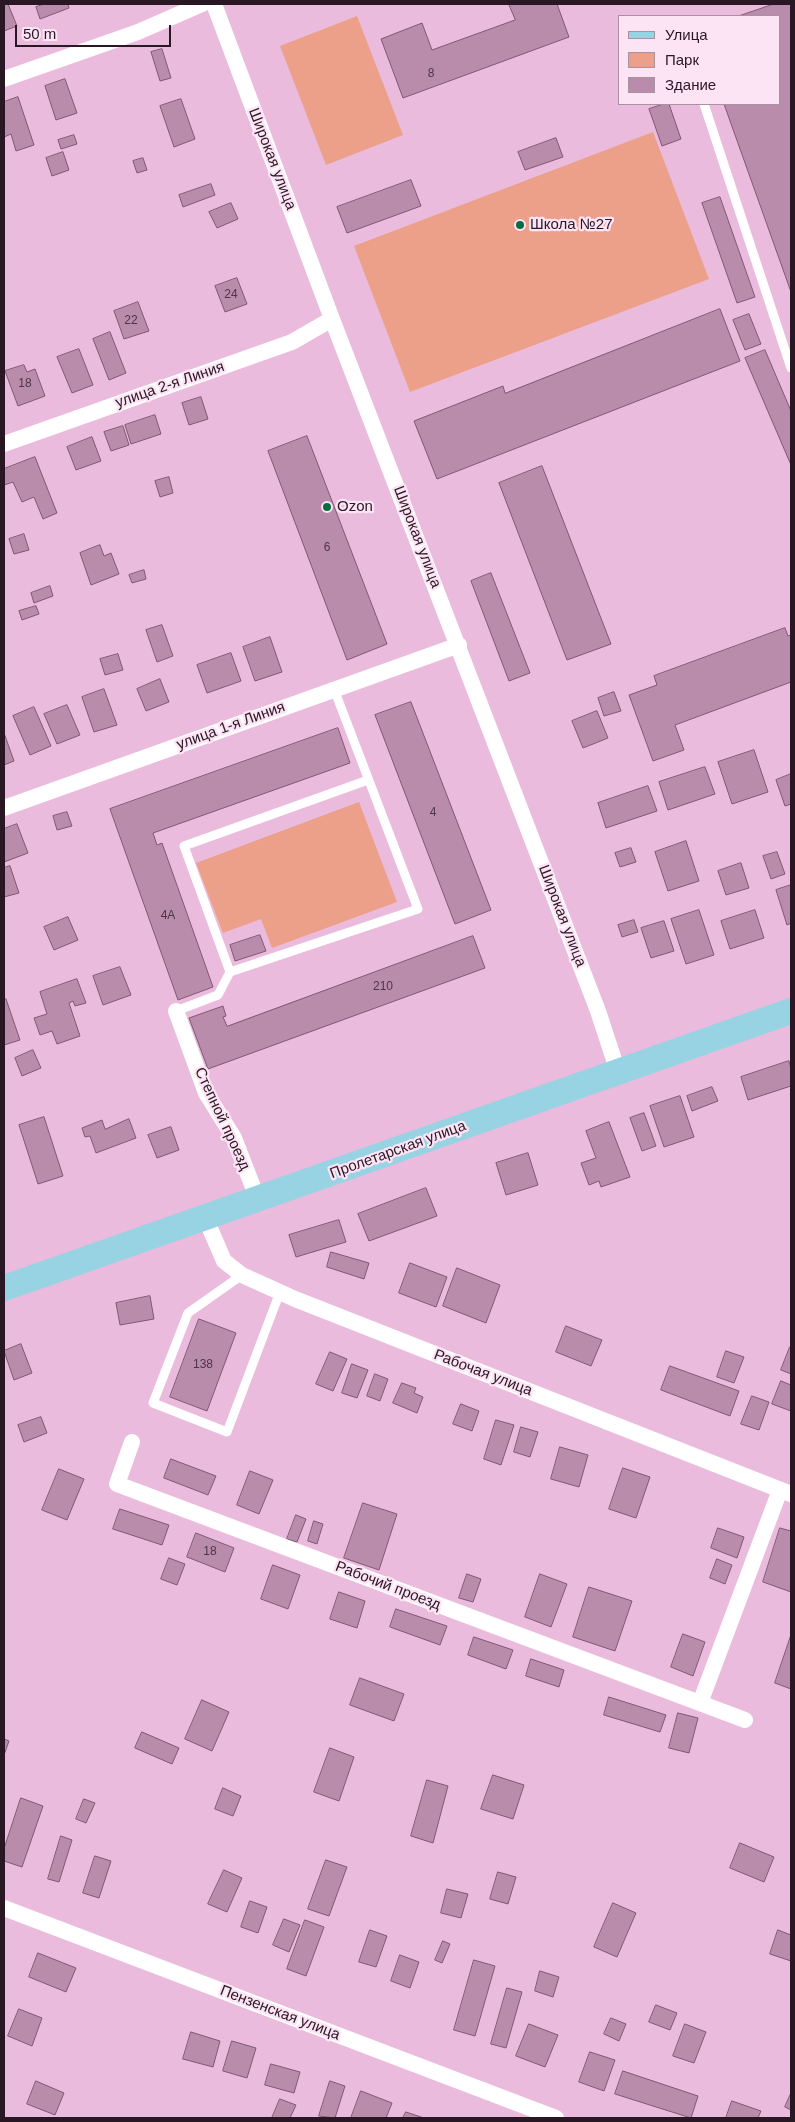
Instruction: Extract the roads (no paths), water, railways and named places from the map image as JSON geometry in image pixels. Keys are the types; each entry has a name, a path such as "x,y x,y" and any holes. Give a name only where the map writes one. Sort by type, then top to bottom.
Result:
{"main road":[{"name":"Пролетарская улица","path":"4,1288 791,1011"}],"street":[{"path":"4,79 138,32 202,4"},
{"name":"Широкая улица","path":"214,4 332,319 459,645 598,1011 618,1072"},
{"name":"улица 2-я Линия","path":"4,444 292,342 332,319"},
{"name":"улица 1-я Линия","path":"4,808 459,645"},
{"name":"Степной проезд","path":"176,1011 206,1093 234,1138 258,1200"},
{"name":"Рабочая улица","path":"205,1217 224,1261 242,1274 280,1292 786,1492"},
{"name":"Рабочий проезд","path":"132,1442 117,1484 745,1720"},
{"path":"700,1703 786,1492"},
{"name":"Пензенская улица","path":"4,1908 556,2118"}],"lane":[{"path":"704,105 791,368"},
{"path":"176,1011 218,995 230,972 418,909 334,689"},
{"path":"230,972 184,846 368,780"},
{"path":"242,1274 188,1313 153,1403 227,1432 280,1292"}],"place":[{"name":"Школа №27","path":"520,225"},
{"name":"Ozon","path":"327,507"}]}
